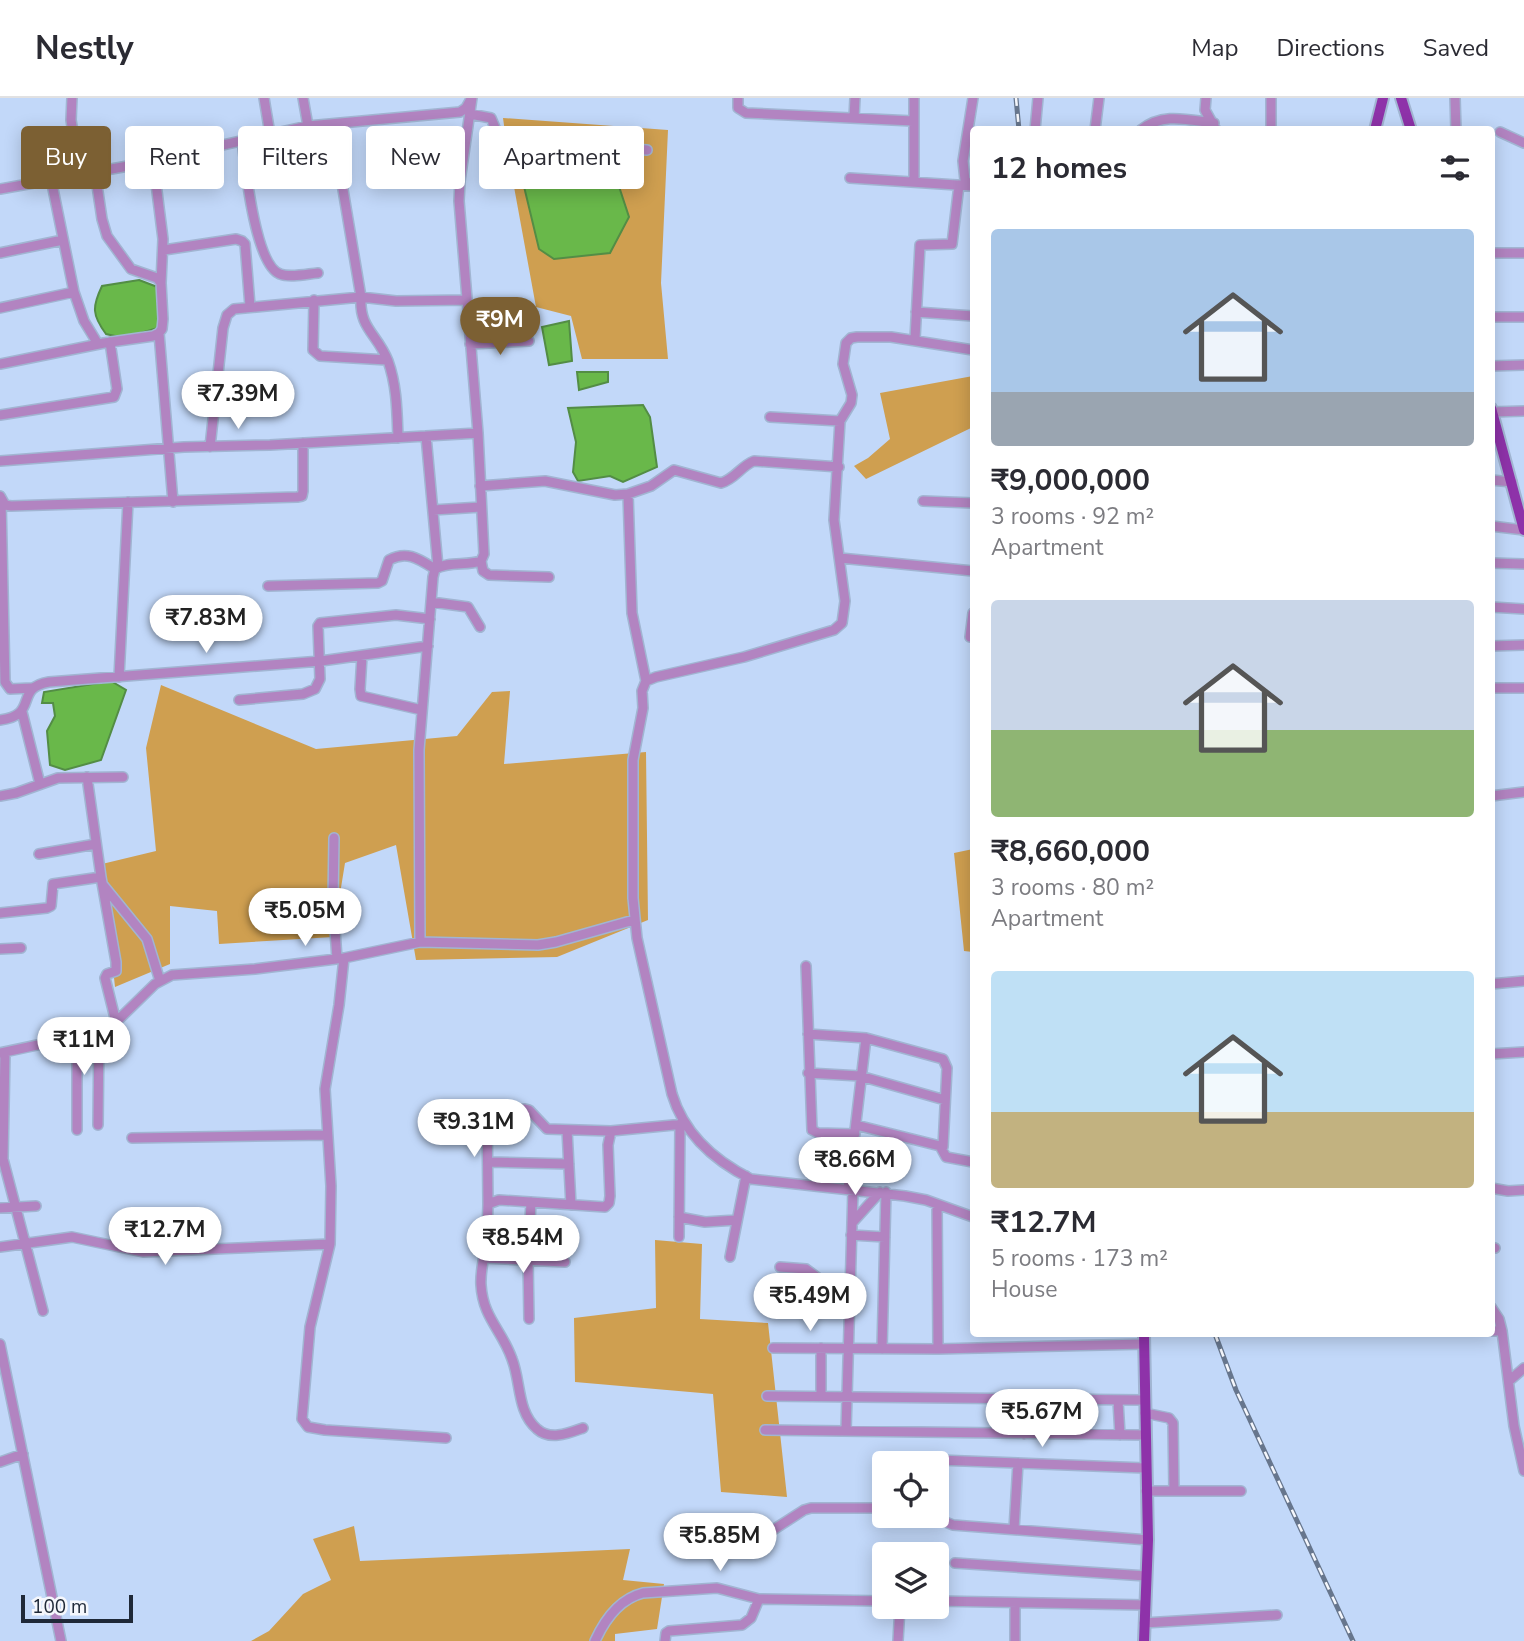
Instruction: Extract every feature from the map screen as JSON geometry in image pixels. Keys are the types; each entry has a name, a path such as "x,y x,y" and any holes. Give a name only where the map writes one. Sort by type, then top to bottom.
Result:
{"main road":[{"path":"1401,98 1410,126"},
{"path":"1376,126 1380,99"},
{"path":"1495,426 1512,482 1520,494 1524,530"},
{"path":"1143,1641 1147,1540 1144,1339"}],"street":[{"path":"72,98 72,126"},
{"path":"264,98 269,126"},
{"path":"303,98 308,126 460,112 466,108 471,98"},
{"path":"471,98 460,181 478,433 484,554 481,561 483,571 489,575 549,577"},
{"path":"738,98 738,108 746,113 914,121"},
{"path":"854,118 855,98"},
{"path":"914,98 914,181"},
{"path":"970,184 965,180 963,162 973,98"},
{"path":"1035,126 1038,98"},
{"path":"1095,126 1099,98"},
{"path":"1206,98 1205,110 1215,126"},
{"path":"1271,98 1271,126"},
{"path":"1455,98 1456,126"},
{"path":"470,114 491,118 500,140 647,150"},
{"path":"1146,126 1163,119 1215,126"},
{"path":"332,124 361,296 362,320 387,360 394,383 398,438"},
{"path":"1500,132 1524,143"},
{"path":"850,178 970,186"},
{"path":"0,189 21,185"},
{"path":"915,339 920,245 952,244 959,185"},
{"path":"53,189 74,292 84,321 98,344"},
{"path":"98,189 107,236 131,269 157,278 161,283"},
{"path":"157,189 164,250 161,283 163,318 159,333 173,502"},
{"path":"249,189 252,214 271,266 277,273 284,275 318,273"},
{"path":"164,250 236,239 242,241 250,306"},
{"path":"0,253 63,240"},
{"path":"1495,253 1524,253"},
{"path":"0,308 74,292"},
{"path":"210,447 223,328 227,315 234,309 361,296 396,301 467,300"},
{"path":"314,300 315,354 387,360"},
{"path":"916,312 970,316"},
{"path":"1495,317 1524,317"},
{"path":"0,364 159,333"},
{"path":"646,681 744,657 834,630 842,623 845,612 834,520 841,421 852,395 843,365 846,343 851,338 866,336 915,339 970,349"},
{"path":"470,344 529,341"},
{"path":"0,415 114,397 117,389 110,342"},
{"path":"1495,366 1524,365"},
{"path":"1495,416 1524,411"},
{"path":"770,417 841,421"},
{"path":"0,461 170,448 478,433"},
{"path":"419,942 419,750 436,568 426,436"},
{"path":"0,497 5,505 11,506 302,496 303,443"},
{"path":"480,486 545,481 615,495 628,494 651,486 674,470 721,483 729,481 746,464 754,461 839,467"},
{"path":"1495,480 1512,482"},
{"path":"628,494 632,613 646,681 642,691 643,708 633,760 634,920 682,1124 710,1152 753,1179 883,1192 937,1204 970,1216"},
{"path":"0,497 5,682 10,689 32,688 49,682 321,661 428,646"},
{"path":"923,501 970,503"},
{"path":"119,677 128,502"},
{"path":"433,510 481,507"},
{"path":"1495,526 1524,530"},
{"path":"268,586 377,583 384,577 389,560 400,555 412,556 436,568"},
{"path":"840,558 970,571"},
{"path":"436,568 481,561"},
{"path":"1495,563 1524,565"},
{"path":"431,602 468,607 480,626"},
{"path":"1495,607 1524,609"},
{"path":"239,700 310,692 315,689 320,680 320,623 396,615 430,619"},
{"path":"1495,646 1524,645"},
{"path":"362,656 359,689 361,696 422,710"},
{"path":"0,720 16,718 22,712 32,688"},
{"path":"1495,688 1524,688"},
{"path":"22,712 40,784"},
{"path":"87,777 116,962 116,971 107,974 105,978 116,1022"},
{"path":"0,796 58,778 123,778"},
{"path":"1495,796 1524,792"},
{"path":"334,838 333,901 340,958 339,1004 325,1089 331,1186 330,1244 310,1327 302,1419 304,1425 326,1430 446,1438"},
{"path":"39,854 96,844"},
{"path":"0,913 51,906 53,884 102,881"},
{"path":"102,881 147,939 160,981"},
{"path":"43,1311 3,1169 3,1053 99,1030 116,1022 160,981 172,975 255,969 340,958 419,942 538,945 556,943 634,920"},
{"path":"0,949 22,948"},
{"path":"806,966 812,1130 818,1133 855,1130 943,1147"},
{"path":"1495,984 1524,981"},
{"path":"98,1125 99,1030"},
{"path":"808,1034 866,1038 943,1059 947,1068 943,1147 946,1157 970,1161"},
{"path":"77,1036 77,1130"},
{"path":"846,1432 851,1189 860,1076 866,1038"},
{"path":"1495,1054 1524,1052"},
{"path":"808,1073 860,1076 945,1100"},
{"path":"471,1115 525,1109 547,1129 567,1130 611,1131 682,1124"},
{"path":"487,1113 488,1203 480,1277 486,1312 512,1356 519,1394 528,1419 536,1429 544,1434 560,1435 583,1428"},
{"path":"679,1237 682,1124"},
{"path":"567,1130 570,1205"},
{"path":"488,1203 499,1200 605,1207 609,1203 608,1145 611,1131"},
{"path":"132,1138 327,1135"},
{"path":"489,1162 569,1164"},
{"path":"730,1257 737,1220 753,1179"},
{"path":"1495,1190 1524,1190"},
{"path":"852,1223 883,1192"},
{"path":"882,1349 885,1237 883,1192"},
{"path":"529,1319 531,1202"},
{"path":"937,1204 938,1349"},
{"path":"0,1208 36,1206"},
{"path":"679,1217 705,1222 737,1220"},
{"path":"851,1235 885,1237"},
{"path":"0,1247 80,1237 130,1250 155,1252 330,1244"},
{"path":"484,1258 565,1262"},
{"path":"780,1267 803,1268 826,1284 849,1288"},
{"path":"1495,1313 1502,1331 1524,1471"},
{"path":"1495,1331 1502,1331"},
{"path":"773,1348 938,1349 1144,1339"},
{"path":"0,1344 61,1641"},
{"path":"821,1348 821,1396"},
{"path":"1508,1381 1524,1368"},
{"path":"767,1396 1144,1401"},
{"path":"1023,1400 1024,1434"},
{"path":"1072,1400 1072,1434"},
{"path":"1118,1401 1120,1435"},
{"path":"1145,1413 1169,1418 1173,1423 1174,1491"},
{"path":"765,1430 1146,1435"},
{"path":"0,1462 23,1454"},
{"path":"949,1460 1145,1468"},
{"path":"1014,1529 1018,1463"},
{"path":"1146,1491 1241,1491"},
{"path":"759,1539 811,1508 872,1508"},
{"path":"949,1524 1147,1540"},
{"path":"955,1563 1146,1576"},
{"path":"595,1641 607,1618 634,1595 703,1587 730,1590 759,1599 872,1601"},
{"path":"665,1641 669,1631 743,1625 751,1618 759,1599"},
{"path":"949,1601 1145,1605"},
{"path":"1015,1641 1016,1603"},
{"path":"1144,1623 1277,1615"},
{"path":"898,1641 899,1619"}],"shaded area":[{"path":"503,118 613,126 504,126"},
{"path":"644,128 668,130 661,283 668,359 582,359 571,316 536,307 514,189 644,189"},
{"path":"525,189 620,189 629,217 610,253 554,259 539,249"},
{"path":"139,280 160,288 161,327 124,338 106,334 95,311 102,286"},
{"path":"569,321 572,361 549,365 542,327"},
{"path":"577,372 608,372 608,382 579,390"},
{"path":"970,377 970,428 866,479 854,466 890,439 880,393"},
{"path":"643,405 650,417 657,467 623,482 610,476 578,481 573,472 576,442 568,408"},
{"path":"111,681 126,690 101,760 65,770 50,765 47,731 55,716 53,703 42,703 44,692"},
{"path":"161,685 316,749 457,736 492,692 510,691 504,764 646,752 648,920 557,957 416,960 396,845 345,863 333,937 219,944 217,911 170,906 170,964 115,987 102,864 156,851 146,748"},
{"path":"970,850 970,952 964,951 954,853"},
{"path":"655,1240 702,1244 700,1319 768,1323 787,1497 721,1492 713,1394 575,1382 574,1318 656,1308"},
{"path":"354,1526 360,1561 630,1549 623,1580 664,1584 657,1629 615,1634 615,1641 251,1641 269,1631 303,1594 331,1580 313,1539"}],"railway":[{"path":"1016,98 1019,126"},
{"path":"1216,1337 1236,1390 1353,1641"}]}
